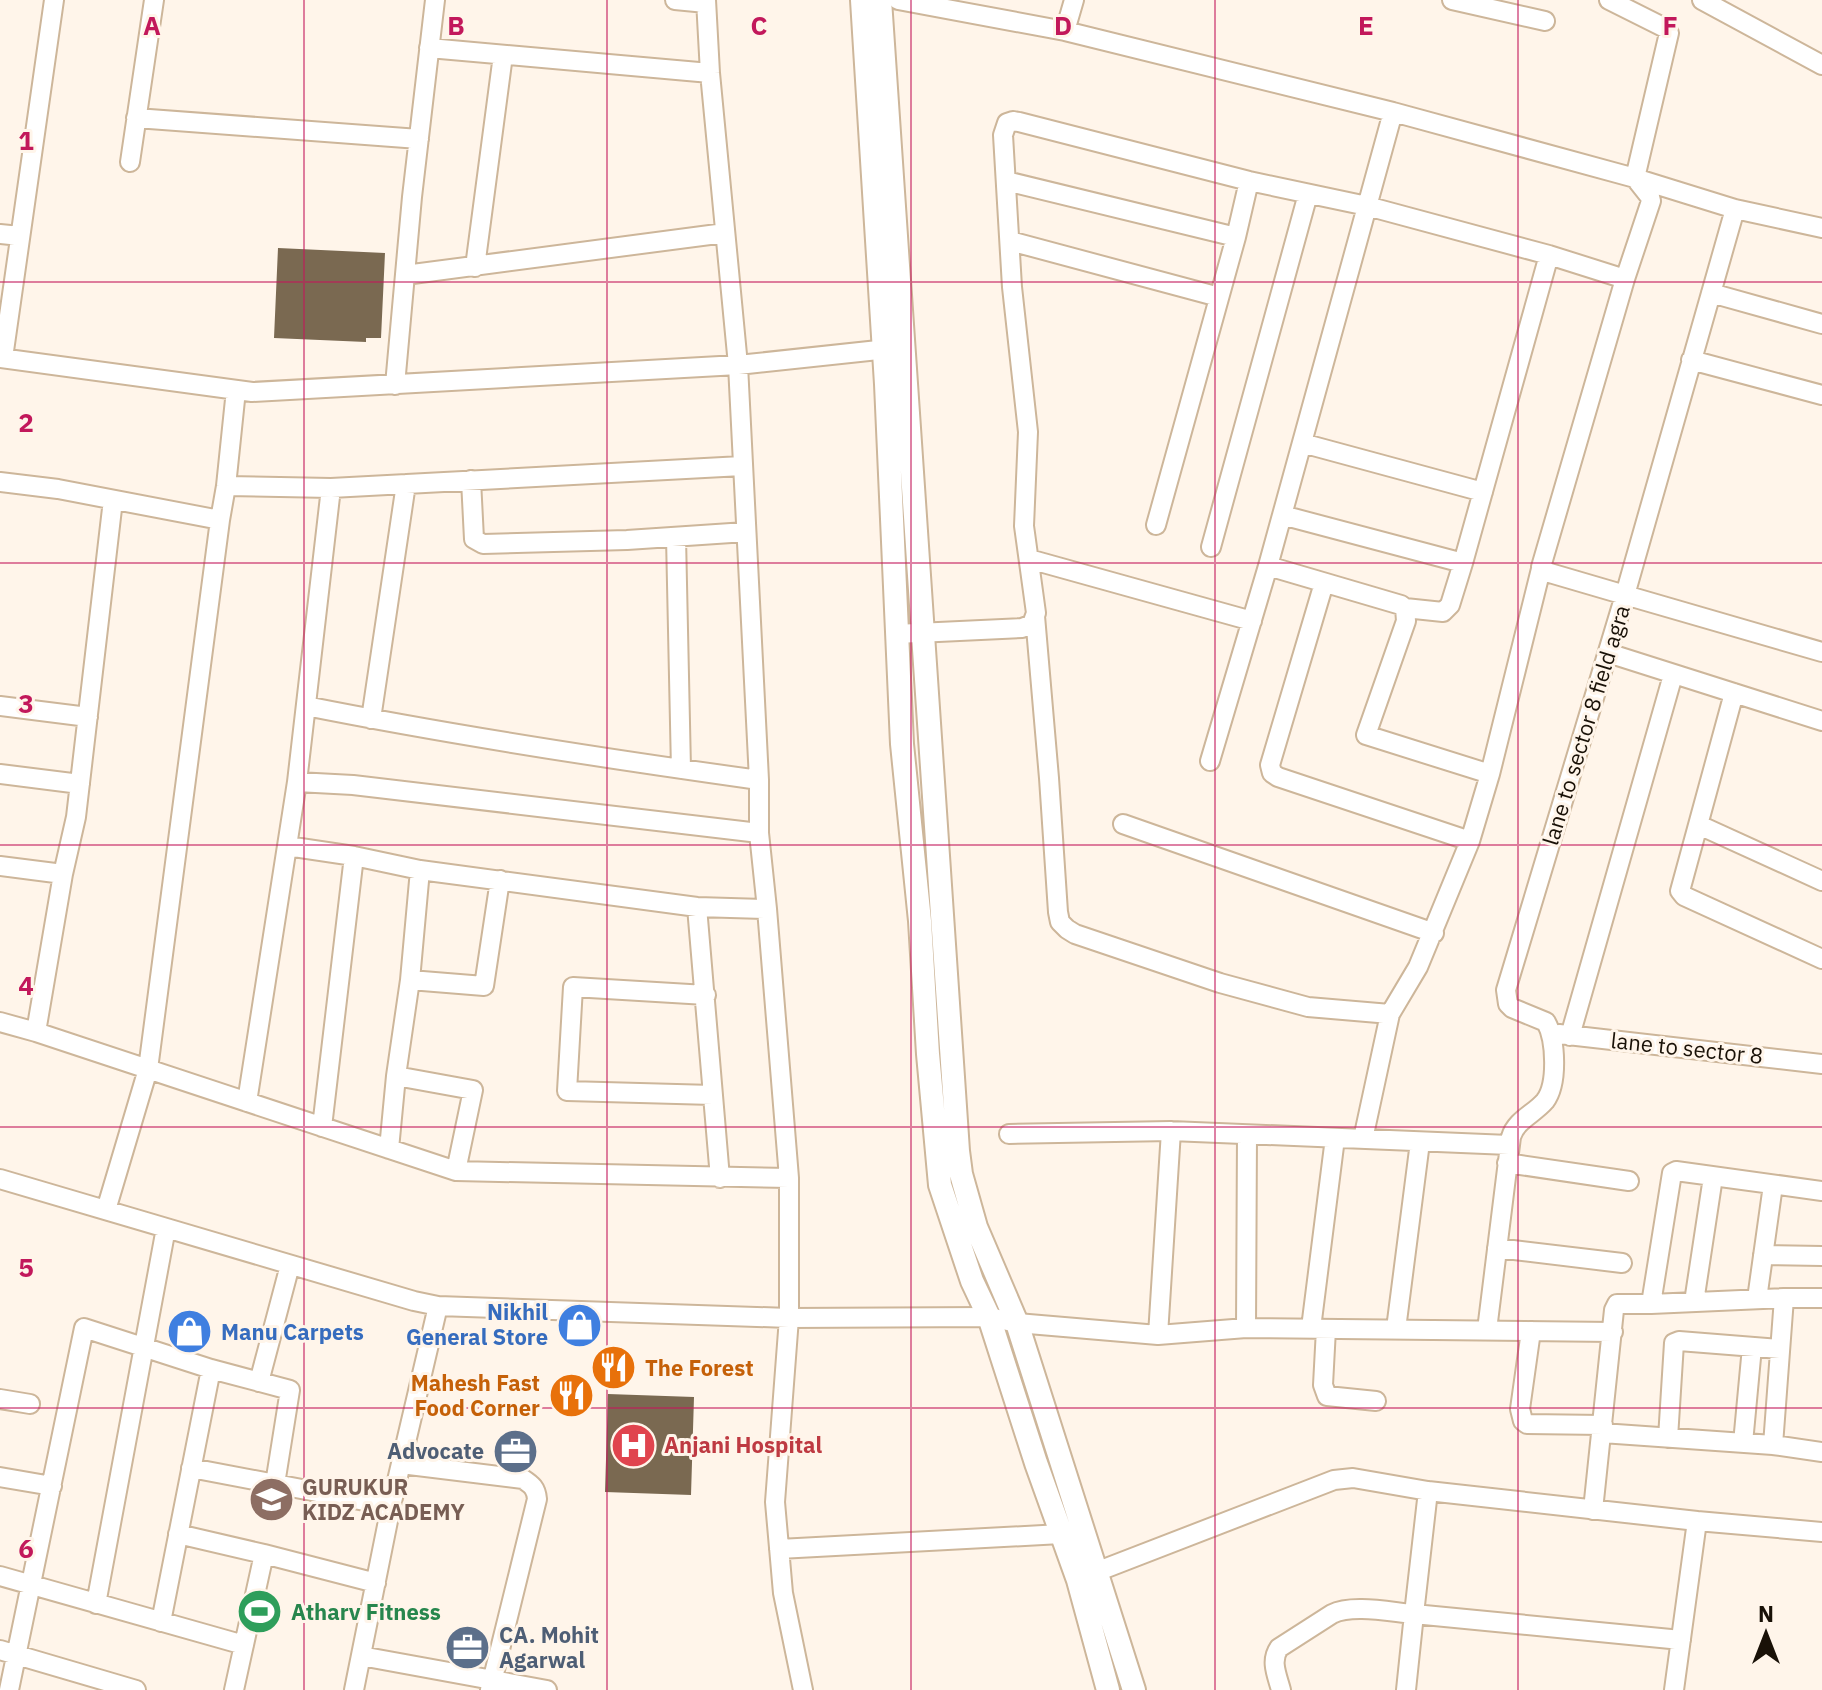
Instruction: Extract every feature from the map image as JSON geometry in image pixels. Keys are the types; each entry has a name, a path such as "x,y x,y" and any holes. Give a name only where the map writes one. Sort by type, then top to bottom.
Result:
{"street":[{"path":"54,0 1,358 252,392 738,365 893,349"},
{"path":"130,162 154,0"},
{"path":"395,385 435,0"},
{"path":"675,0 706,1 738,365 759,833 789,1178 789,1318 775,1502 783,1593 803,1690"},
{"path":"862,0 922,633 961,1174 976,1227 1017,1323 1134,1690"},
{"path":"880,0 897,230 893,349 896,634 902,744 920,921 937,1168 972,1281 989,1317 1078,1580 1108,1690"},
{"path":"898,0 1065,31 1393,112 1635,178 1735,209 1822,228"},
{"path":"1065,31 1074,0"},
{"path":"1609,0 1665,28 1669,33 1635,178"},
{"path":"1702,0 1822,65"},
{"path":"1460,1 1545,21"},
{"path":"429,48 710,73"},
{"path":"475,267 503,55"},
{"path":"1210,761 1268,566 1393,112"},
{"path":"136,118 419,139"},
{"path":"1390,1014 1308,1007 1220,983 1075,934 1060,922 1035,598 1024,526 1028,432 1012,287 1003,135 1007,123 1013,121 1249,181 1367,206 1549,255 1625,279"},
{"path":"1363,1139 1390,1014 1413,977 1434,933 1470,841 1490,774 1541,569 1625,279 1651,201 1635,178"},
{"path":"1006,181 1236,237"},
{"path":"1156,525 1249,181"},
{"path":"1211,547 1308,194"},
{"path":"1735,209 1625,595 1819,651 1822,631"},
{"path":"405,275 725,233"},
{"path":"0,234 20,236"},
{"path":"1010,241 1219,297"},
{"path":"1268,566 1396,602 1405,608 1447,610 1549,255"},
{"path":"1711,293 1822,324"},
{"path":"1691,360 1822,395"},
{"path":"106,1210 148,1069 226,486 236,390"},
{"path":"1302,443 1483,492"},
{"path":"226,486 331,488 742,466"},
{"path":"471,480 474,539 483,544 746,532"},
{"path":"0,482 58,489 220,520"},
{"path":"371,719 406,484"},
{"path":"247,1102 297,782 331,488"},
{"path":"36,1032 76,817 113,500"},
{"path":"1282,515 1463,563"},
{"path":"676,537 681,769"},
{"path":"1029,559 1252,621"},
{"name":"lane to sector 8 field agra","path":"1541,569 1625,595 1506,990 1508,1004 1512,1008 1540,1018 1561,1035"},
{"path":"1324,583 1270,765 1272,773 1470,841"},
{"path":"1405,608 1406,621 1366,735 1490,774"},
{"path":"896,634 1022,628 1032,624 1035,616"},
{"path":"1608,653 1822,721"},
{"path":"1487,1330 1508,1154 1516,1125 1537,1109 1550,1093 1554,1045 1561,1035 1673,675"},
{"path":"1734,693 1680,891 1684,896 1822,959"},
{"path":"0,706 88,717"},
{"path":"306,706 759,780"},
{"path":"0,774 80,784"},
{"path":"297,782 353,785 759,833"},
{"path":"1123,824 1434,933"},
{"path":"1699,825 1822,881"},
{"path":"287,846 420,870 697,907 767,909"},
{"path":"322,1127 354,856"},
{"path":"0,866 63,874"},
{"path":"389,1149 420,870"},
{"path":"410,980 484,986 500,880"},
{"path":"697,907 720,1178"},
{"path":"706,995 573,987 567,1091 713,1095"},
{"path":"0,1022 456,1171 789,1178"},
{"name":"lane to sector 8","path":"1561,1035 1822,1064"},
{"path":"396,1076 473,1090 456,1171"},
{"path":"1158,1335 1171,1131"},
{"path":"1009,1134 1171,1131 1420,1142 1508,1154 1629,1181"},
{"path":"1246,1328 1247,1135"},
{"path":"1335,1138 1319,1328 1323,1385 1327,1396 1376,1401"},
{"path":"1396,1329 1420,1142"},
{"path":"1651,1304 1671,1175 1676,1171 1822,1191"},
{"path":"1694,1302 1713,1177"},
{"path":"0,1179 438,1306 789,1318 989,1317 1017,1323 1158,1335 1246,1328 1613,1332"},
{"path":"1757,1299 1773,1185"},
{"path":"96,1604 166,1228"},
{"path":"1497,1248 1622,1263"},
{"path":"1763,1255 1822,1256"},
{"path":"259,1382 290,1265"},
{"path":"1773,1445 1784,1298"},
{"path":"1593,1510 1617,1304 1822,1298"},
{"path":"354,1690 391,1506 438,1306"},
{"path":"9,1690 9,1653 32,1585 84,1328 211,1369 290,1390 275,1484"},
{"path":"1531,1331 1520,1409 1527,1424 1822,1452"},
{"path":"1668,1438 1674,1343 1780,1349"},
{"path":"1743,1443 1752,1347"},
{"path":"161,1622 211,1369"},
{"path":"0,1399 30,1404"},
{"path":"401,1464 523,1479 536,1490 537,1499 491,1685"},
{"path":"191,1468 391,1506"},
{"path":"0,1477 52,1486"},
{"path":"1096,1572 1334,1480 1353,1478 1428,1491 1593,1510 1822,1532"},
{"path":"1406,1690 1428,1491"},
{"path":"1674,1690 1697,1521"},
{"path":"178,1534 376,1583"},
{"path":"779,1549 1061,1534"},
{"path":"234,1690 264,1554"},
{"path":"0,1576 244,1645"},
{"path":"1281,1690 1274,1662 1279,1648 1332,1614 1351,1609 1681,1640"},
{"path":"9,1653 83,1682 136,1690"},
{"path":"361,1656 491,1685 547,1690"}],"building":[{"path":"278,248 385,253 381,338 366,338 366,342 274,338"},
{"path":"608,1394 694,1397 691,1495 605,1492"}],"place":[{"name":"Nikhil General Store","path":"579,1325"},
{"name":"Manu Carpets","path":"190,1332"},
{"name":"The Forest","path":"614,1368"},
{"name":"Mahesh Fast Food Corner","path":"571,1396"},
{"name":"Anjani Hospital","path":"633,1445"},
{"name":"Advocate","path":"515,1451"},
{"name":"GURUKUR KIDZ ACADEMY","path":"271,1500"},
{"name":"Atharv Fitness","path":"260,1612"},
{"name":"CA. Mohit Agarwal","path":"468,1648"}]}
